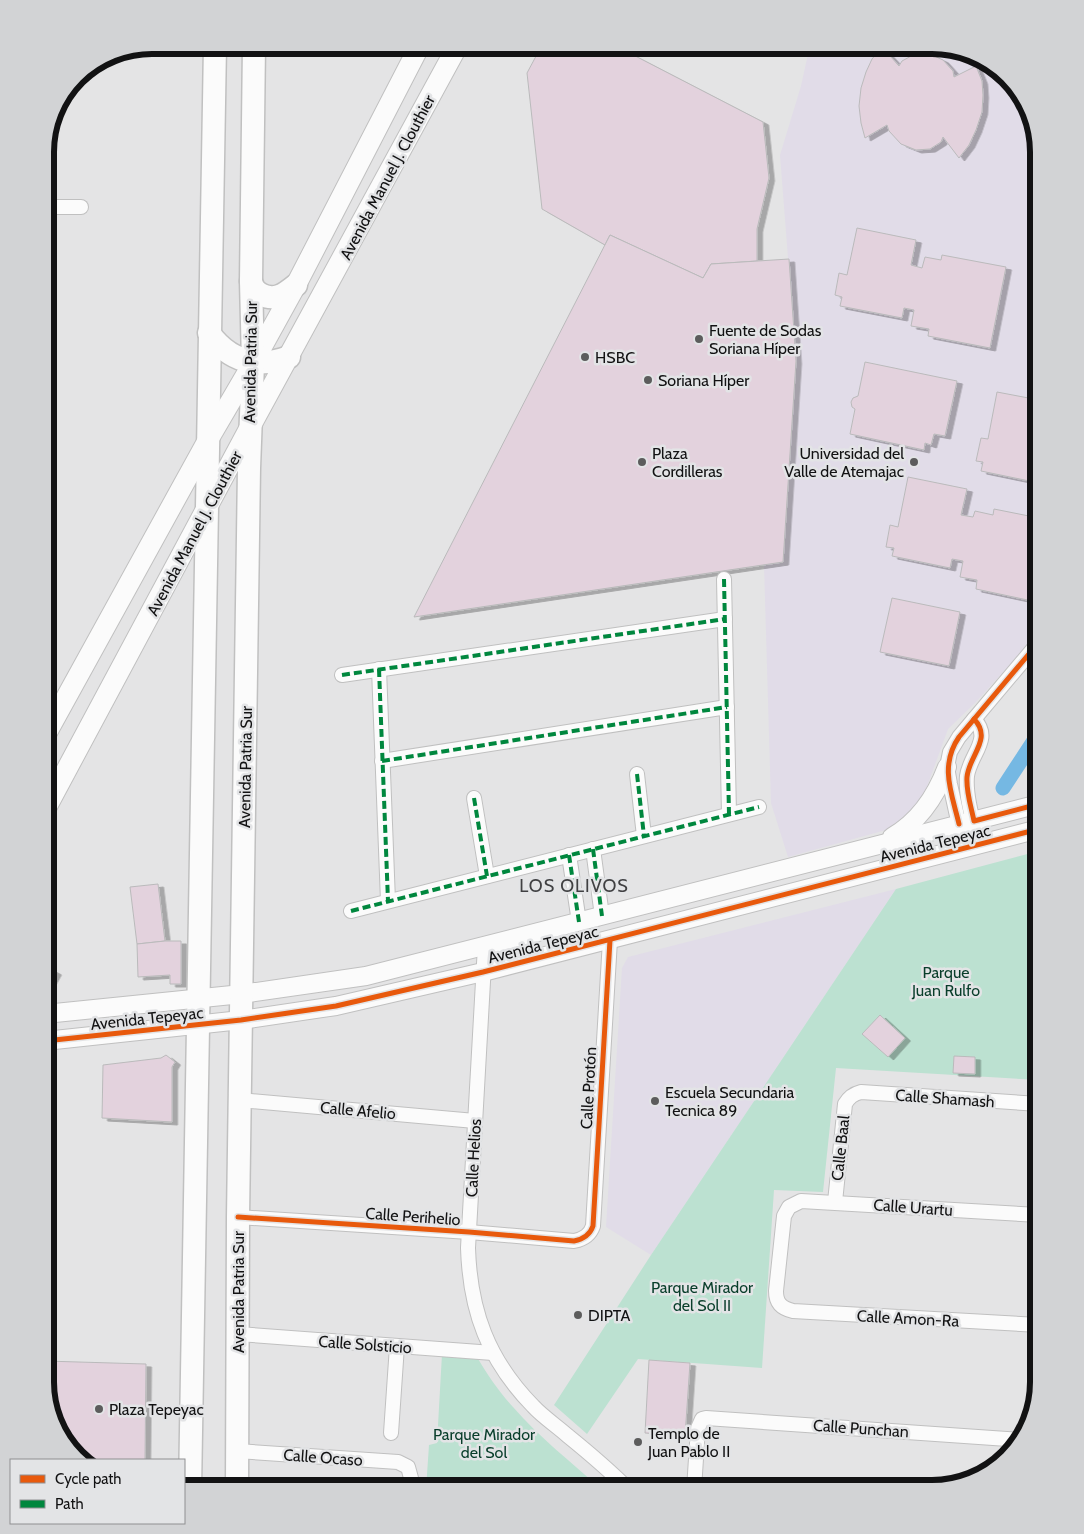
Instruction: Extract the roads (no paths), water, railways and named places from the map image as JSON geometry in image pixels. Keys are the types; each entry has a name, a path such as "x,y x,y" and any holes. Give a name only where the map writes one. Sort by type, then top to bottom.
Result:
{"main road":[{"path":"190,1480 214,54"},
{"name":"Avenida Patria Sur","path":"236,1480 249,429 253,363 251,281 254,54"},
{"name":"Avenida Manuel J. Clouthier","path":"54,720 296,285 415,54"},
{"name":"Avenida Manuel J. Clouthier","path":"54,793 453,54"},
{"path":"251,281 252,287 256,292 269,297 280,296 296,285"},
{"path":"209,333 219,346 232,355 253,363 271,363 289,357"}],"street":[{"path":"54,207 81,207"},
{"path":"724,579 730,814"},
{"path":"342,675 725,619"},
{"path":"876,846 905,830 928,805 939,788 954,745 1030,653"},
{"path":"379,669 388,901"},
{"path":"382,761 727,707"},
{"path":"974,719 979,723 983,735 967,775 967,788 978,845"},
{"path":"947,766 950,784 973,821"},
{"path":"637,774 644,836"},
{"path":"474,798 487,876"},
{"path":"351,911 759,806"},
{"name":"Avenida Tepeyac","path":"54,1013 242,994 366,976 1030,806"},
{"name":"Avenida Tepeyac","path":"54,1040 241,1020 336,1006 483,972 1030,831"},
{"path":"593,849 602,916"},
{"path":"570,855 579,922"},
{"name":"Calle Protón","path":"586,1236 591,1232 593,1226 610,940"},
{"name":"Calle Helios","path":"485,946 469,1232 469,1267 474,1300 492,1353 533,1407 619,1480"},
{"name":"Calle Shamash","path":"851,1096 861,1092 1030,1103"},
{"name":"Calle Baal","path":"835,1202 845,1104 851,1096"},
{"name":"Calle Afelio","path":"240,1100 475,1121"},
{"name":"Calle Urartu","path":"779,1305 776,1298 784,1216 789,1206 801,1201 1030,1214"},
{"name":"Calle Perihelio","path":"238,1217 574,1241 586,1236"},
{"name":"Calle Amon-Ra","path":"779,1305 793,1311 1030,1324"},
{"name":"Calle Solsticio","path":"238,1334 492,1353"},
{"path":"391,1433 397,1346"},
{"name":"Calle Punchan","path":"695,1480 698,1428 702,1420 710,1417 1012,1439"},
{"name":"Calle Ocaso","path":"237,1451 398,1462 408,1467 411,1480"}],"waterway":[{"path":"1003,788 1030,747"}],"place":[{"name":"Fuente de Sodas Soriana Híper","path":"699,339"},
{"name":"HSBC","path":"585,357"},
{"name":"Soriana Híper","path":"648,380"},
{"name":"Plaza Cordilleras","path":"642,462"},
{"name":"Universidad del Valle de Atemajac","path":"914,462"},
{"name":"Escuela Secundaria Tecnica 89","path":"655,1101"},
{"name":"DIPTA","path":"578,1315"},
{"name":"Plaza Tepeyac","path":"99,1409"},
{"name":"Templo de Juan Pablo II","path":"638,1442"}],"district":[{"name":"LOS OLIVOS","path":"574,886"}],"park label":[{"name":"Parque Juan Rulfo","path":"946,981"},
{"name":"Parque Mirador del Sol II","path":"702,1296"},
{"name":"Parque Mirador del Sol","path":"484,1443"}]}
